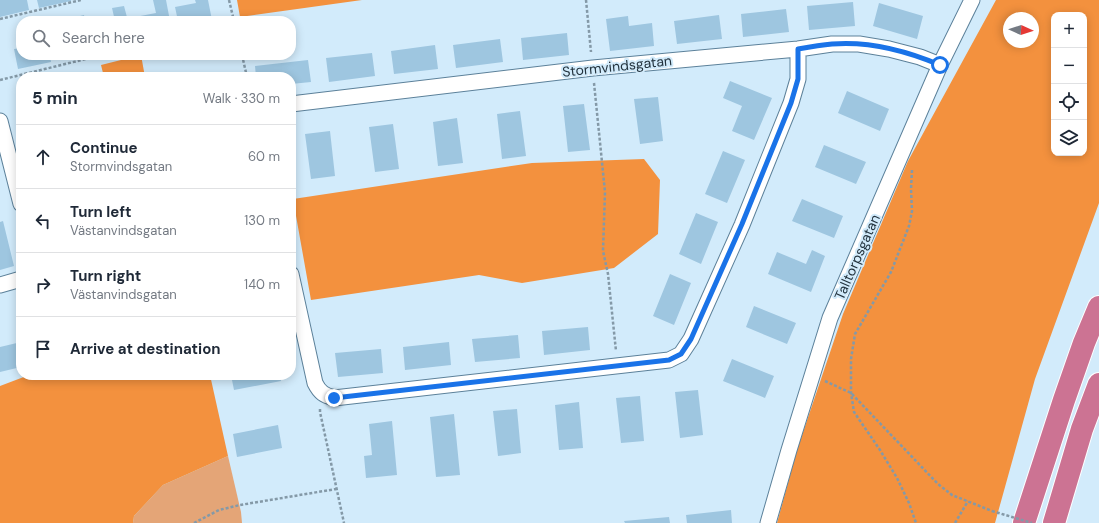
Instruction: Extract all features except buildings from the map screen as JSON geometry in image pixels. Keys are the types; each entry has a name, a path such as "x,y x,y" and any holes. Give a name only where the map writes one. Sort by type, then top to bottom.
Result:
{"highway":[{"path":"1024,523 1064,400 1084,343 1099,307"},
{"path":"1054,523 1082,429 1099,384"},
{"path":"1069,523 1099,424"}],"street":[{"name":"Talltorpsgatan","path":"768,523 830,318 940,65 972,0"},
{"name":"Stormvindsgatan","path":"296,103 593,68 798,49 832,44 859,44 890,49 920,57 940,65"},
{"path":"296,297 315,383 322,394 334,398 669,360 681,354 691,339 742,224 791,103 798,79 798,49"},
{"path":"0,121 16,184"},
{"path":"0,284 16,280"}],"path":[{"path":"0,19 79,0"},
{"path":"229,0 233,16"},
{"path":"586,0 605,192 603,250 608,274 617,365"},
{"path":"33,72 82,60"},
{"path":"243,60 246,72"},
{"path":"0,80 16,76"},
{"path":"912,166 912,211 909,226 891,272 855,334 851,359 851,393 854,412 897,478 910,503 916,523"},
{"path":"812,375 851,393 938,484 952,495 992,511 1032,523"},
{"path":"322,394 320,412 344,523"},
{"path":"194,523 219,510 240,505 336,489"},
{"path":"955,523 968,501"}],"shaded area":[{"path":"237,0 362,0 247,16 240,16"},
{"path":"996,0 1099,0 1099,203 1035,379 995,523 777,523 797,450 843,314 908,161"},
{"path":"121,60 142,60 144,72 103,72 101,65"},
{"path":"644,159 660,180 658,234 614,268 522,283 479,275 311,300 296,216 296,199 532,163"},
{"path":"16,380 211,380 228,456 163,485 134,516 133,523 0,523 0,386"},
{"path":"228,456 241,512 242,523 133,523 134,516 163,485"}],"route":[{"path":"334,398 669,360 681,354 691,339 742,224 791,103 798,79 798,49 832,44 859,44 890,49 920,57 940,65"}]}
